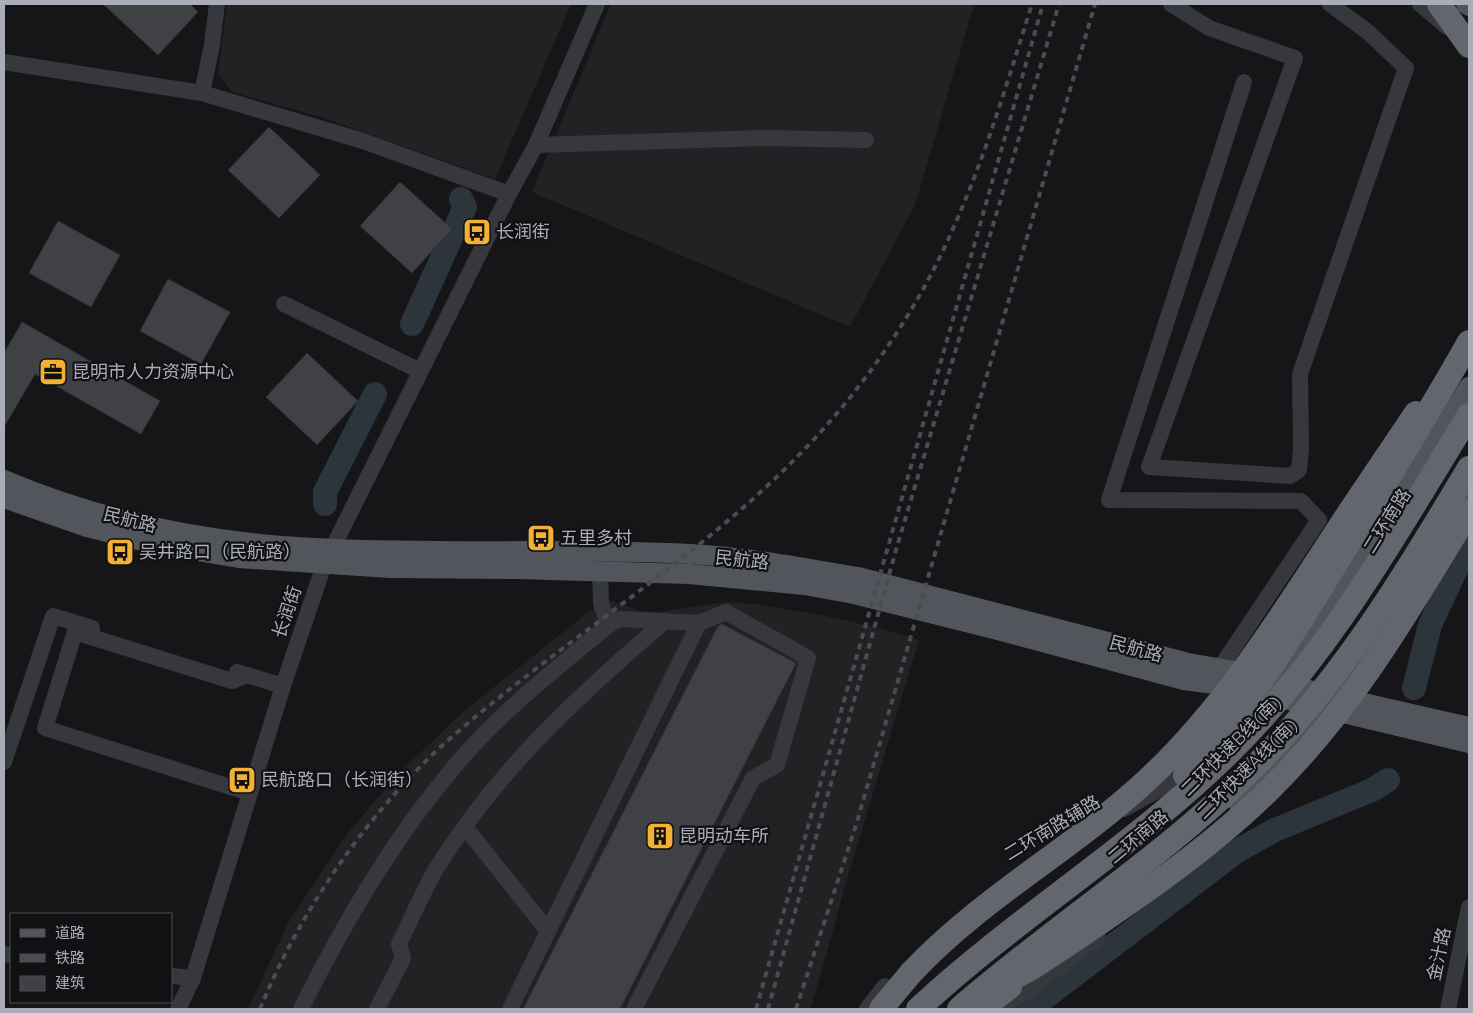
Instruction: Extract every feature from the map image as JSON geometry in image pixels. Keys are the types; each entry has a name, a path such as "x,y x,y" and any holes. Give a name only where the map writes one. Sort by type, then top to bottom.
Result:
{"highway":[{"path":"1439,4 1469,48"},
{"path":"881,1009 911,973 955,932 1077,839 1131,795 1192,734 1249,659 1452,361 1469,332"},
{"path":"918,1009 990,940 1151,809 1213,745 1251,695 1306,611 1469,342"},
{"name":"二环快速B线(南)","path":"918,1009 976,959 1174,804 1260,721 1312,660 1354,601 1469,415"},
{"name":"二环快速A线(南)","path":"959,1009 1167,845 1228,792 1280,740 1312,702 1362,636 1403,576 1469,468"},
{"path":"982,1009 1064,947 1145,891 1206,845 1250,808 1294,764 1351,697 1383,652 1469,511"},
{"path":"959,1009 1064,947"}],"main road":[{"path":"1439,4 1469,37"},
{"name":"二环南路","path":"924,1009 978,962 1123,851 1175,807 1220,759 1356,570 1469,386"},
{"name":"民航路","path":"4,480 92,511 159,528 390,568 689,574 804,585 854,594 1184,680 1230,686 1272,688"},
{"name":"二环南路","path":"952,1009 1048,933 1231,803 1285,753 1329,702 1396,610 1469,493"},
{"name":"民航路","path":"4,498 87,527 155,544 239,558 689,554 753,560 858,577 1188,663 1220,668 1272,688 1329,702 1469,743"},
{"name":"民航路","path":"1329,702 1469,727"}],"street":[{"path":"202,93 212,44 217,4"},
{"name":"长润街","path":"178,1009 193,978 282,686 328,557 509,194 536,145 597,4"},
{"path":"1171,4 1209,28 1295,58 1149,468 1290,476 1299,470"},
{"path":"1220,668 1319,520 1302,501 1299,470 1301,449 1300,374 1406,68 1368,32 1330,4"},
{"path":"1420,4 1469,48"},
{"path":"4,62 202,93 363,141 509,194"},
{"path":"1244,82 1109,500 1302,501"},
{"path":"536,145 766,138 866,140"},
{"path":"284,304 420,371"},
{"path":"600,572 601,604 608,625"},
{"path":"301,1009 334,942 429,798 460,759 523,696 608,625 620,619 699,623 726,612 808,658 777,765 753,778 634,1009"},
{"path":"4,762 53,616 282,686"},
{"path":"377,1009 403,958 399,944 435,870 498,780 533,742 588,688 665,621"},
{"path":"510,1009 699,623"},
{"path":"247,676 232,681 74,632 45,728 249,793"},
{"name":"二环南路辅路","path":"866,1009 912,957 971,906 1048,852 1095,824 1180,780 1200,766 1243,725 1272,688"},
{"path":"1002,1009 1124,916 1192,858 1262,786 1329,702"},
{"path":"465,827 548,930"},
{"name":"金汁路","path":"1448,1009 1469,907"},
{"path":"172,976 193,978"}],"shaded area":[{"path":"227,4 571,4 495,179 321,117 232,92 218,73"},
{"path":"611,4 974,4 915,205 850,327 532,192"},
{"path":"608,600 641,611 657,612 726,602 755,604 825,616 879,628 919,640 848,876 811,1009 248,1009 288,923 346,835 396,776 464,711 587,613"}],"building":[{"path":"103,4 190,4 198,12 158,55"},
{"path":"269,127 320,175 279,218 228,170"},
{"path":"400,182 452,229 412,273 360,226"},
{"path":"58,221 120,255 91,307 29,273"},
{"path":"168,279 230,312 201,364 140,331"},
{"path":"22,322 160,401 141,434 35,374 4,427 4,353"},
{"path":"307,353 358,401 317,445 266,397"},
{"name":"昆明动车所","path":"722,624 796,663 620,1009 523,1009 718,626"}],"waterway":[{"path":"412,324 465,207 461,199"},
{"path":"325,504 325,492 375,394"},
{"path":"1414,688 1430,625 1458,565 1469,548"},
{"path":"1030,1009 1237,851 1275,830 1372,790 1388,780"}],"railway":[{"path":"260,1009 276,972 318,897 342,861 395,793 454,735 496,700 674,565 758,494 798,456 844,405 865,378 922,292 952,231 985,147 1032,4"},
{"path":"756,1009 1043,4"},
{"path":"768,1009 896,550 1059,4"},
{"path":"796,1009 856,825 1095,4"}],"place":[{"name":"长润街","path":"477,232"},
{"name":"昆明市人力资源中心","path":"53,372"},
{"name":"五里多村","path":"541,538"},
{"name":"吴井路口（民航路）","path":"120,552"},
{"name":"民航路口（长润街）","path":"242,780"},
{"name":"昆明动车所","path":"660,836"}]}
